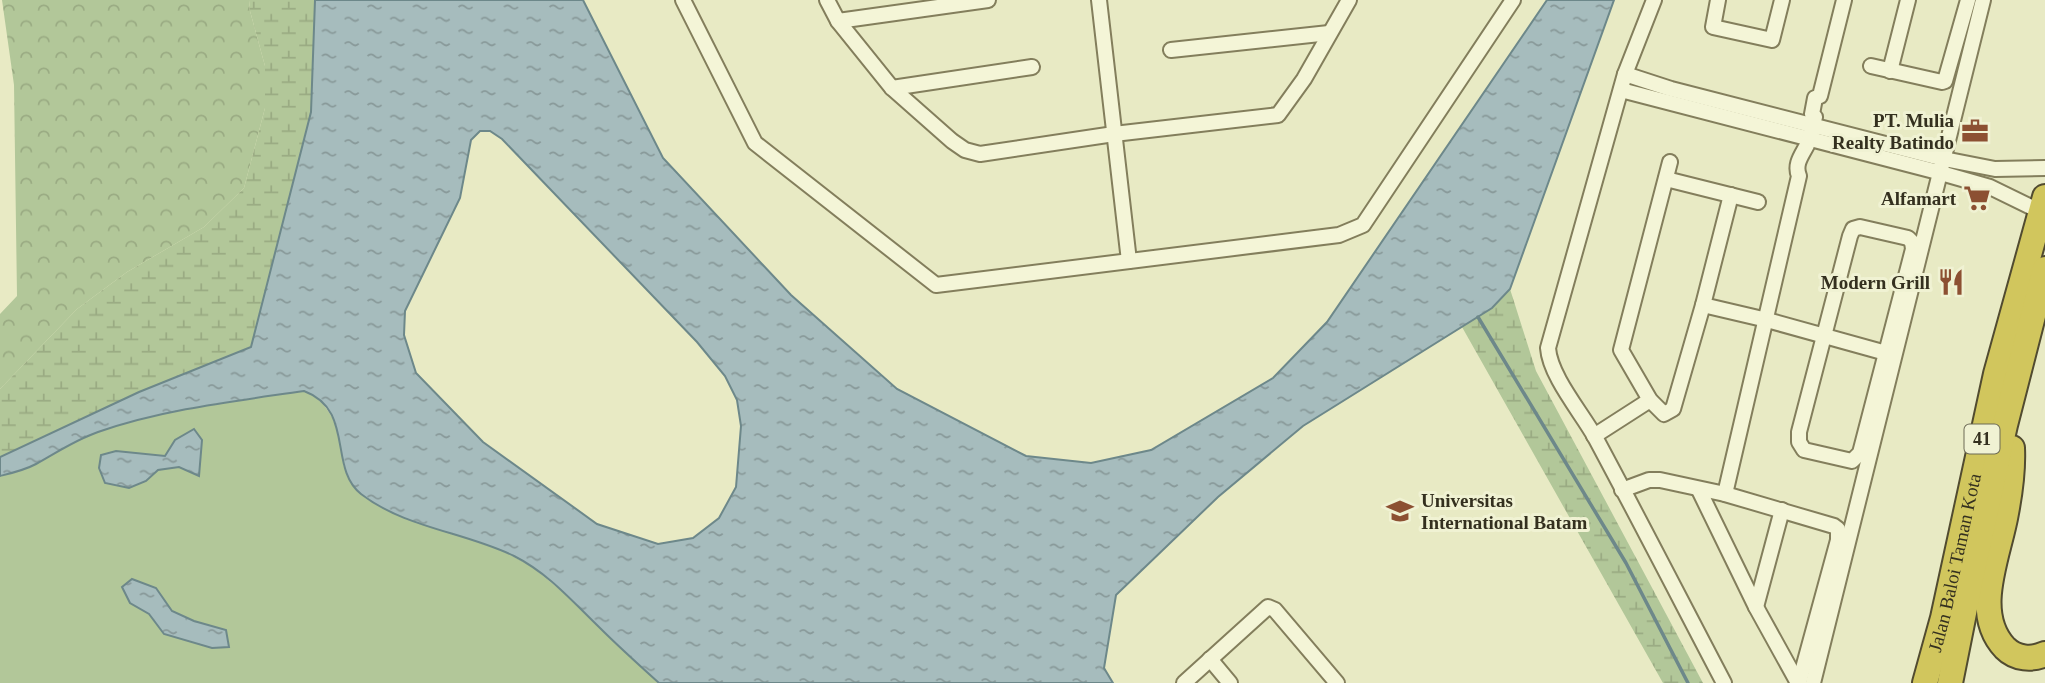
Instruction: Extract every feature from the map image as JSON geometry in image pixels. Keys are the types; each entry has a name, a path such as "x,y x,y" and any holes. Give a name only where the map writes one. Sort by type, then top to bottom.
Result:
{"highway":[{"name":"Jalan Baloi Taman Kota","path":"1925,683 2006,376 2043,205"},
{"name":"Jalan Baloi Taman Kota","path":"1950,683 2005,425 2006,376 2045,269"},
{"path":"2005,425 2012,439 2013,456 2007,512 1988,607 1990,623 1994,635 2011,654 2026,658 2045,654"}],"street":[{"path":"683,0 755,143 936,285 1339,235 1363,225 1513,0"},
{"path":"827,0 838,21 892,88 952,141 965,150 980,154 1114,134 1278,115 1304,79 1349,0"},
{"path":"838,21 988,0"},
{"path":"1099,0 1129,261"},
{"path":"1654,0 1625,74 1548,348 1553,367 1594,436 1724,683"},
{"path":"1718,0 1713,27 1772,40 1783,0"},
{"path":"1725,494 1799,176 1799,159 1814,121 1820,117 1823,99 1820,96 1844,0"},
{"path":"1890,71 1908,0"},
{"path":"1871,66 1945,81 1968,0"},
{"path":"1813,683 1983,0"},
{"path":"1171,50 1329,33"},
{"path":"892,88 1032,67"},
{"path":"1625,74 1807,143 1942,166 2045,168"},
{"path":"1621,90 1718,109 1814,121 2043,205"},
{"path":"1670,162 1621,350 1650,400 1664,414 1673,409 1731,195"},
{"path":"1667,179 1758,202"},
{"path":"1860,227 1908,238 1913,248 1860,453 1855,458 1842,460 1804,450 1799,442 1799,432 1826,336 1853,229 1860,227"},
{"path":"1703,305 1886,353"},
{"path":"1594,436 1650,400"},
{"path":"1622,491 1649,480 1660,480 1725,494 1834,526 1839,533 1798,683"},
{"path":"1699,490 1756,607 1798,683"},
{"path":"1756,607 1782,510"},
{"path":"1184,683 1268,607 1275,610 1337,683"},
{"path":"1210,659 1230,683"}],"green space":[{"path":"2,0 249,0 265,66 265,108 244,188 204,227 127,272 77,309 0,389 0,314 17,296 14,85"},
{"path":"249,0 315,0 311,112 251,347 139,392 0,457 0,389 77,309 127,272 204,227 244,188 265,108 265,66"},
{"path":"1510,289 1536,371 1703,683 1663,683 1462,327 1492,308"},
{"path":"304,391 324,405 329,412 339,435 345,470 367,494 395,513 503,551 531,566 570,598 659,683 0,683 0,476 36,464 98,432 148,417"}],"water":[{"path":"315,0 583,0 663,158 791,295 897,389 1026,456 1091,463 1151,450 1273,378 1327,322 1547,0 1614,0 1510,289 1492,308 1303,426 1218,497 1116,595 1104,668 1113,683 659,683 560,589 526,563 495,548 397,515 361,494 351,483 345,470 336,425 330,411 320,400 304,391 148,417 98,432 36,464 0,476 0,457 139,392 251,347 311,112","holes":["480,131 490,131 502,139 697,342 725,376 737,400 741,426 736,487 719,518 693,538 658,544 597,524 483,442 416,373 404,335 405,311 460,198 471,140"]},
{"path":"194,429 202,440 199,476 179,467 158,470 146,481 129,488 105,483 99,468 101,455 116,451 165,456 175,440"},
{"path":"132,579 156,588 172,611 194,621 226,630 229,647 212,648 164,634 149,614 130,603 122,587"}],"waterway":[{"path":"1478,317 1626,563 1688,683"}],"place":[{"name":"PT. Mulia Realty Batindo","path":"1975,131"},
{"name":"Alfamart","path":"1977,198"},
{"name":"Modern Grill","path":"1951,282"},
{"name":"Universitas International Batam","path":"1400,511"}]}
